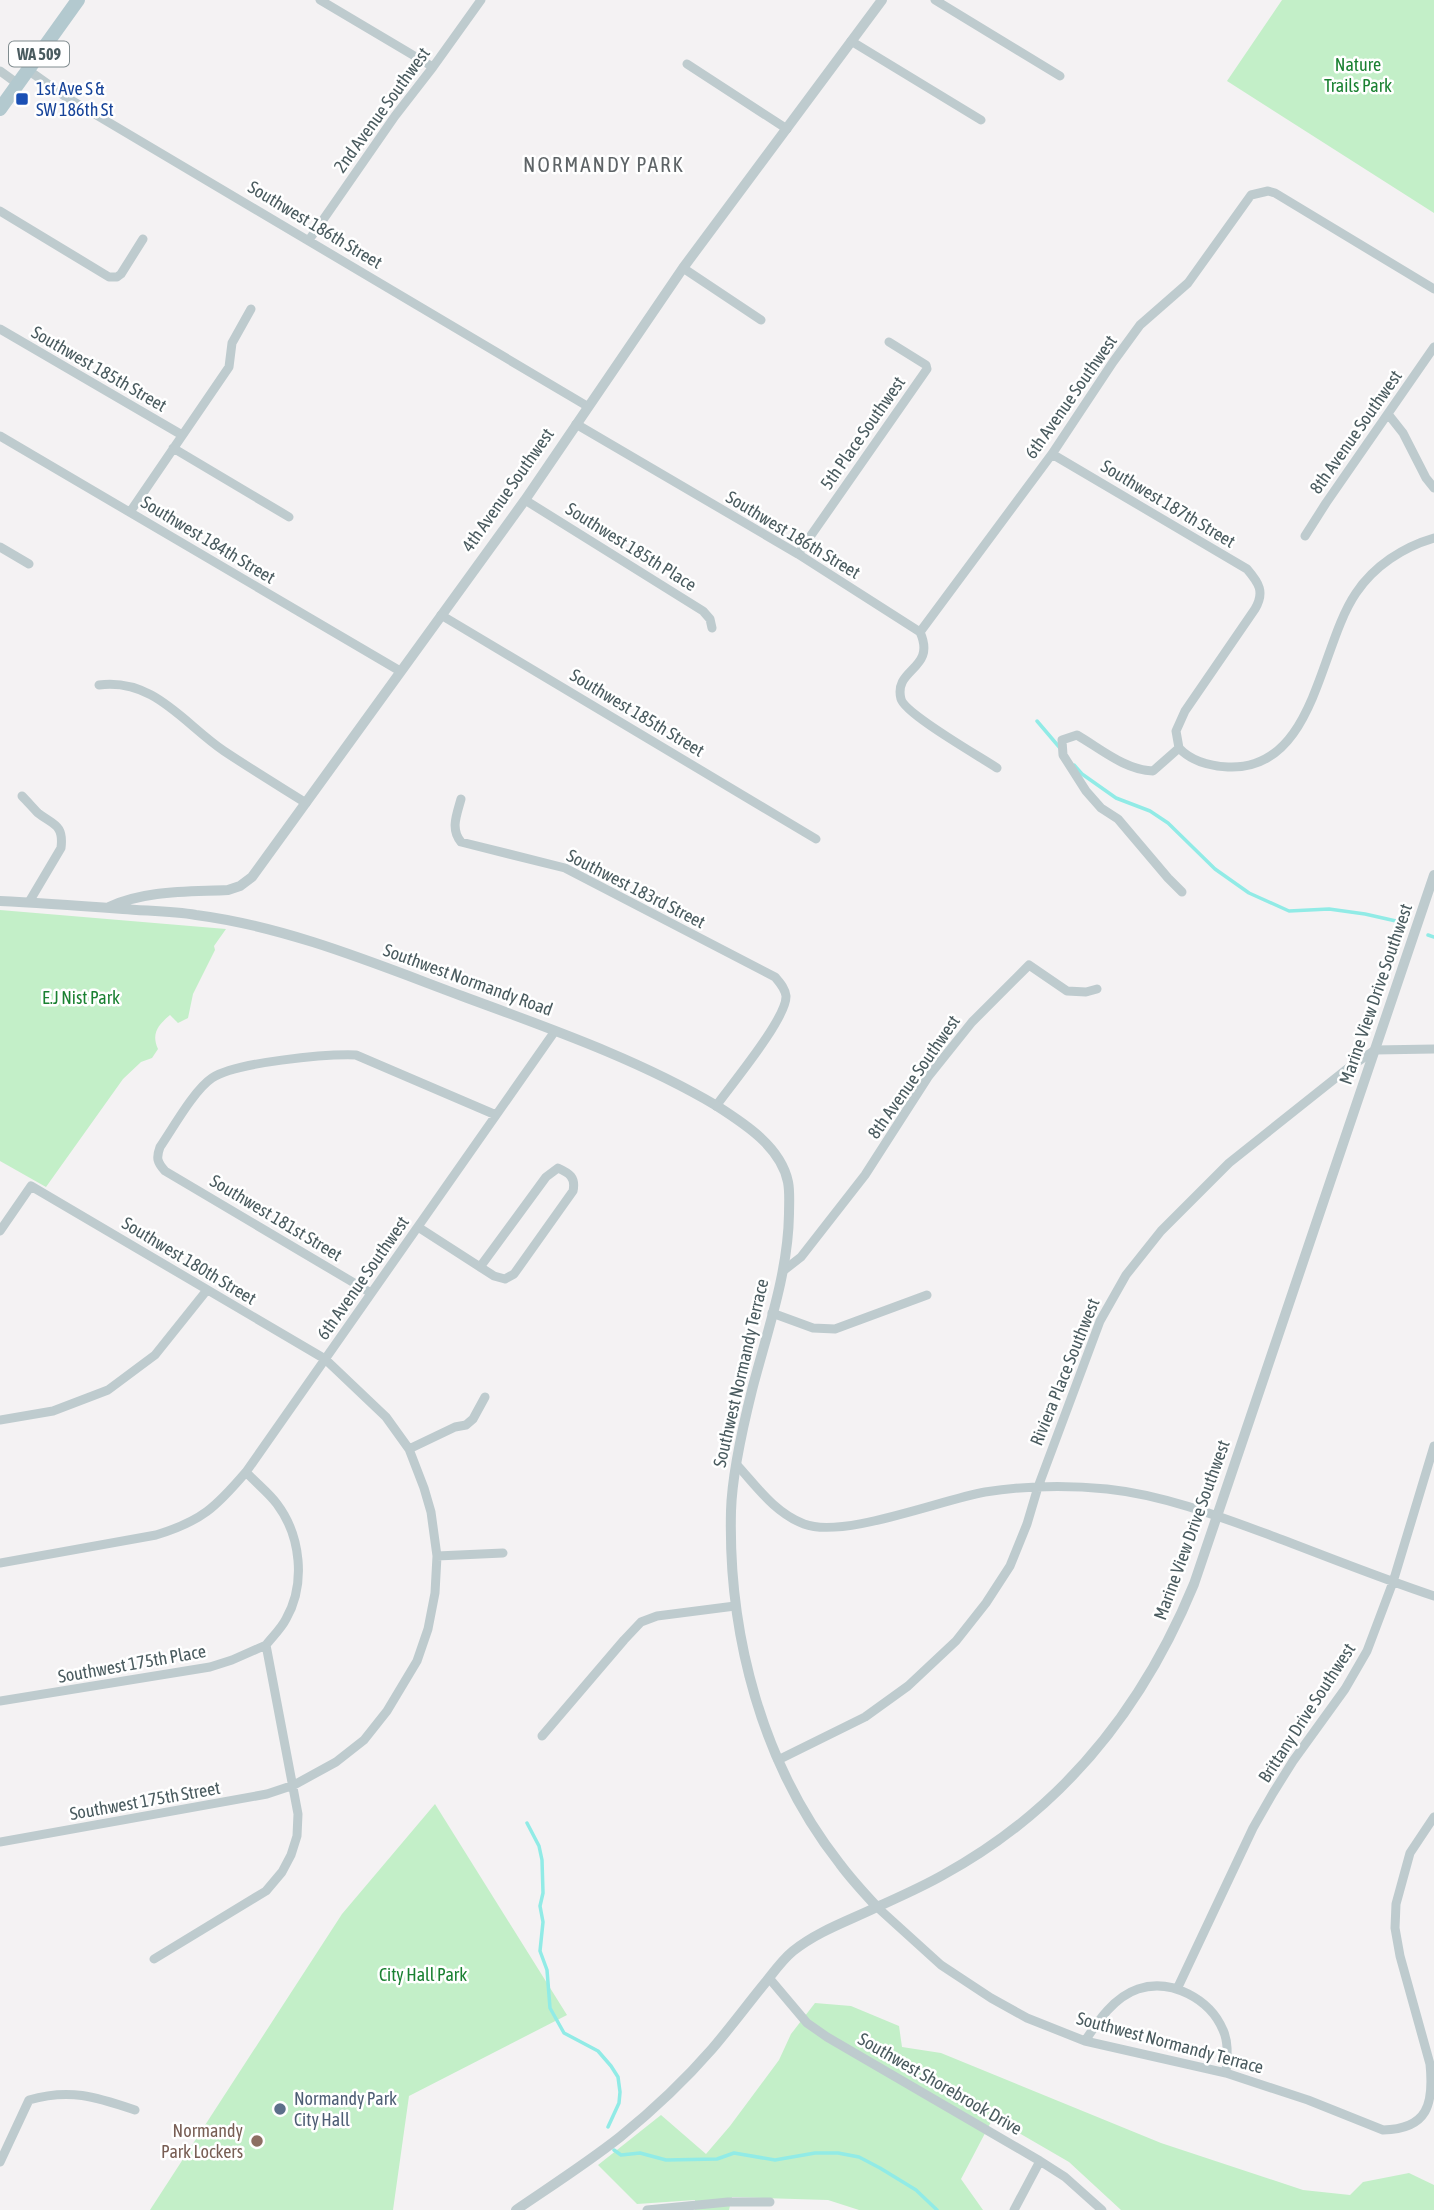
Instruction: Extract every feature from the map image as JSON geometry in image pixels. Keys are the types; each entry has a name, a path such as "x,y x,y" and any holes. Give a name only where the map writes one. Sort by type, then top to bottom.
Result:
{"main road":[{"name":"WA 509","path":"0,108 78,0"}],"street":[{"path":"320,0 433,67"},
{"name":"2nd Avenue Southwest","path":"309,240 395,116 481,0"},
{"name":"4th Avenue Southwest","path":"106,908 148,895 228,890 240,886 252,877 524,500 683,268 881,0"},
{"path":"935,0 1060,76"},
{"path":"851,41 981,120"},
{"path":"687,64 787,129"},
{"name":"Southwest 186th Street","path":"28,70 66,97 587,406"},
{"path":"0,71 18,84"},
{"name":"6th Avenue Southwest","path":"920,632 1052,454 1140,325 1188,283 1251,195 1259,192 1275,193 1434,289"},
{"path":"0,211 109,277 121,274 143,239"},
{"path":"683,268 761,320"},
{"path":"130,512 229,367 232,343 251,309"},
{"name":"Southwest 185th Street","path":"0,330 182,435"},
{"name":"5th Place Southwest","path":"798,554 927,369 926,365 889,342"},
{"name":"8th Avenue Southwest","path":"1306,536 1434,347"},
{"path":"1388,414 1403,433 1434,488"},
{"name":"Southwest 186th Street","path":"576,424 798,554 920,632"},
{"name":"Southwest 184th Street","path":"0,436 400,671"},
{"path":"173,448 289,517"},
{"name":"Southwest 187th Street","path":"1052,454 1247,569 1261,590 1255,609 1185,710 1176,731 1178,748"},
{"name":"Southwest 185th Place","path":"524,500 704,611 712,628"},
{"path":"1182,892 1118,819 1101,808 1086,791 1063,755 1062,740 1077,735 1140,771 1153,771 1178,748 1190,757 1212,765 1231,767 1255,764 1267,758 1295,733 1339,622 1357,591 1382,565 1403,550 1434,538"},
{"path":"0,547 29,564"},
{"name":"Southwest 185th Street","path":"441,615 816,839"},
{"path":"920,632 926,651 904,678 900,690 901,701 914,714 997,768"},
{"path":"99,685 116,683 134,687 171,707 221,749 306,803"},
{"path":"22,796 60,830 62,838 61,848 29,902"},
{"name":"Southwest 183rd Street","path":"461,799 454,825 456,836 461,842 565,868 775,977 786,994 781,1015 716,1106"},
{"name":"Marine View Drive Southwest","path":"516,2210 621,2136 656,2105 711,2050 769,1978 804,1942 943,1875 984,1849 1031,1815 1065,1784 1127,1710 1156,1665 1194,1584 1434,876"},
{"name":"Southwest Normandy Road","path":"0,901 197,915 279,932 372,963 555,1031 641,1068 716,1106 766,1143 780,1161 788,1183 789,1209 783,1272"},
{"name":"8th Avenue Southwest","path":"783,1272 801,1257 865,1175 928,1077 971,1022 1029,965 1067,991 1086,992 1097,989"},
{"name":"6th Avenue Southwest","path":"0,1563 125,1542 181,1528 212,1509 246,1472 555,1031"},
{"path":"1376,1050 1434,1049"},
{"name":"Riviera Place Southwest","path":"778,1760 865,1717 908,1686 956,1641 986,1603 1010,1566 1087,1352 1111,1299 1126,1275 1161,1231 1229,1163 1376,1050"},
{"name":"Southwest 181st Street","path":"371,1293 164,1171 158,1164 160,1147 200,1088 213,1077 232,1070 277,1061 356,1055 496,1115"},
{"path":"418,1227 480,1267 494,1276 505,1279 514,1274 573,1191 575,1183 570,1174 558,1167 546,1177 480,1267"},
{"name":"Southwest 180th Street","path":"0,1231 32,1186 325,1359 359,1389 386,1418 409,1449 431,1512 436,1556"},
{"name":"Southwest Normandy Terrace","path":"783,1272 750,1397 731,1507 735,1606 741,1644 754,1695 778,1760 807,1816 838,1862 877,1907 941,1965 1027,2018 1084,2041 1226,2073 1308,2100 1383,2130 1409,2127 1417,2122 1430,2106 1433,2081 1395,1928 1396,1904 1410,1853 1434,1818"},
{"path":"0,1420 53,1411 108,1390 155,1355 207,1290"},
{"path":"772,1313 813,1328 835,1329 927,1295"},
{"path":"409,1449 466,1424 473,1419 485,1398"},
{"name":"Brittany Drive Southwest","path":"1178,1987 1253,1828 1293,1761 1345,1689 1367,1651 1393,1582 1434,1446"},
{"path":"737,1465 777,1508 790,1518 826,1529 985,1492 1038,1487 1107,1489 1218,1516 1434,1596"},
{"path":"154,1959 266,1891 282,1872 297,1836 298,1814 294,1785 266,1645 286,1619 295,1598 299,1574 298,1554 289,1525 277,1504 246,1472"},
{"path":"436,1556 503,1553"},
{"name":"Southwest 175th Street","path":"0,1842 267,1794 294,1785 335,1762 364,1740 402,1689 417,1661 428,1629 435,1593 436,1556"},
{"path":"542,1736 641,1622 657,1616 735,1606"},
{"name":"Southwest 175th Place","path":"0,1701 210,1667 266,1645"},
{"name":"Southwest Shorebrook Drive","path":"769,1978 807,2023 827,2037 1040,2161 1065,2177 1102,2210"},
{"path":"1084,2041 1100,2019 1120,2000 1138,1989 1178,1987 1214,2014 1223,2029 1227,2044 1226,2073"},
{"path":"0,2162 29,2100 66,2093 94,2097 135,2110"},
{"path":"1014,2210 1040,2161"},
{"path":"647,2210 728,2202 770,2202"}],"green space":[{"name":"Nature Trails Park","path":"1282,0 1434,0 1434,213 1227,81"},
{"name":"E.J Nist Park","path":"0,910 226,929 214,946 215,950 193,994 188,1018 178,1023 170,1015 162,1022 155,1039 158,1049 152,1058 141,1062 123,1079 46,1187 0,1161"},
{"name":"City Hall Park","path":"435,1804 567,2015 409,2096 393,2210 150,2210 342,1914"},
{"path":"815,2003 851,2006 899,2026 902,2047 941,2053 1161,2143 1303,2190 1350,2195 1363,2182 1409,2173 1434,2185 1434,2210 1121,2210 1069,2162 993,2118 961,2179 983,2210 859,2210 828,2200 732,2197 729,2210 695,2210 695,2200 637,2204 598,2165 661,2115 706,2154 779,2060 791,2034"}],"waterway":[{"path":"1037,721 1060,748"},
{"path":"1074,765 1082,774 1116,798 1150,811 1168,823 1215,869 1249,893 1289,911 1329,909 1396,921"},
{"path":"1428,935 1434,937"},
{"path":"527,1823 539,1846 542,1860 543,1893 540,1906 543,1922 540,1951 547,1970 550,2008 564,2033 598,2051 618,2077 619,2103 608,2127"},
{"path":"614,2150 621,2155 640,2153 666,2160 717,2159 734,2153 775,2160 815,2153 838,2153 859,2157 880,2168 916,2190 937,2210"}],"place":[{"name":"1st Ave S & SW 186th St","path":"22,99"},
{"name":"Normandy Park City Hall","path":"280,2109"},
{"name":"Normandy Park Lockers","path":"257,2141"}],"district":[{"name":"NORMANDY PARK","path":"604,165"}]}
